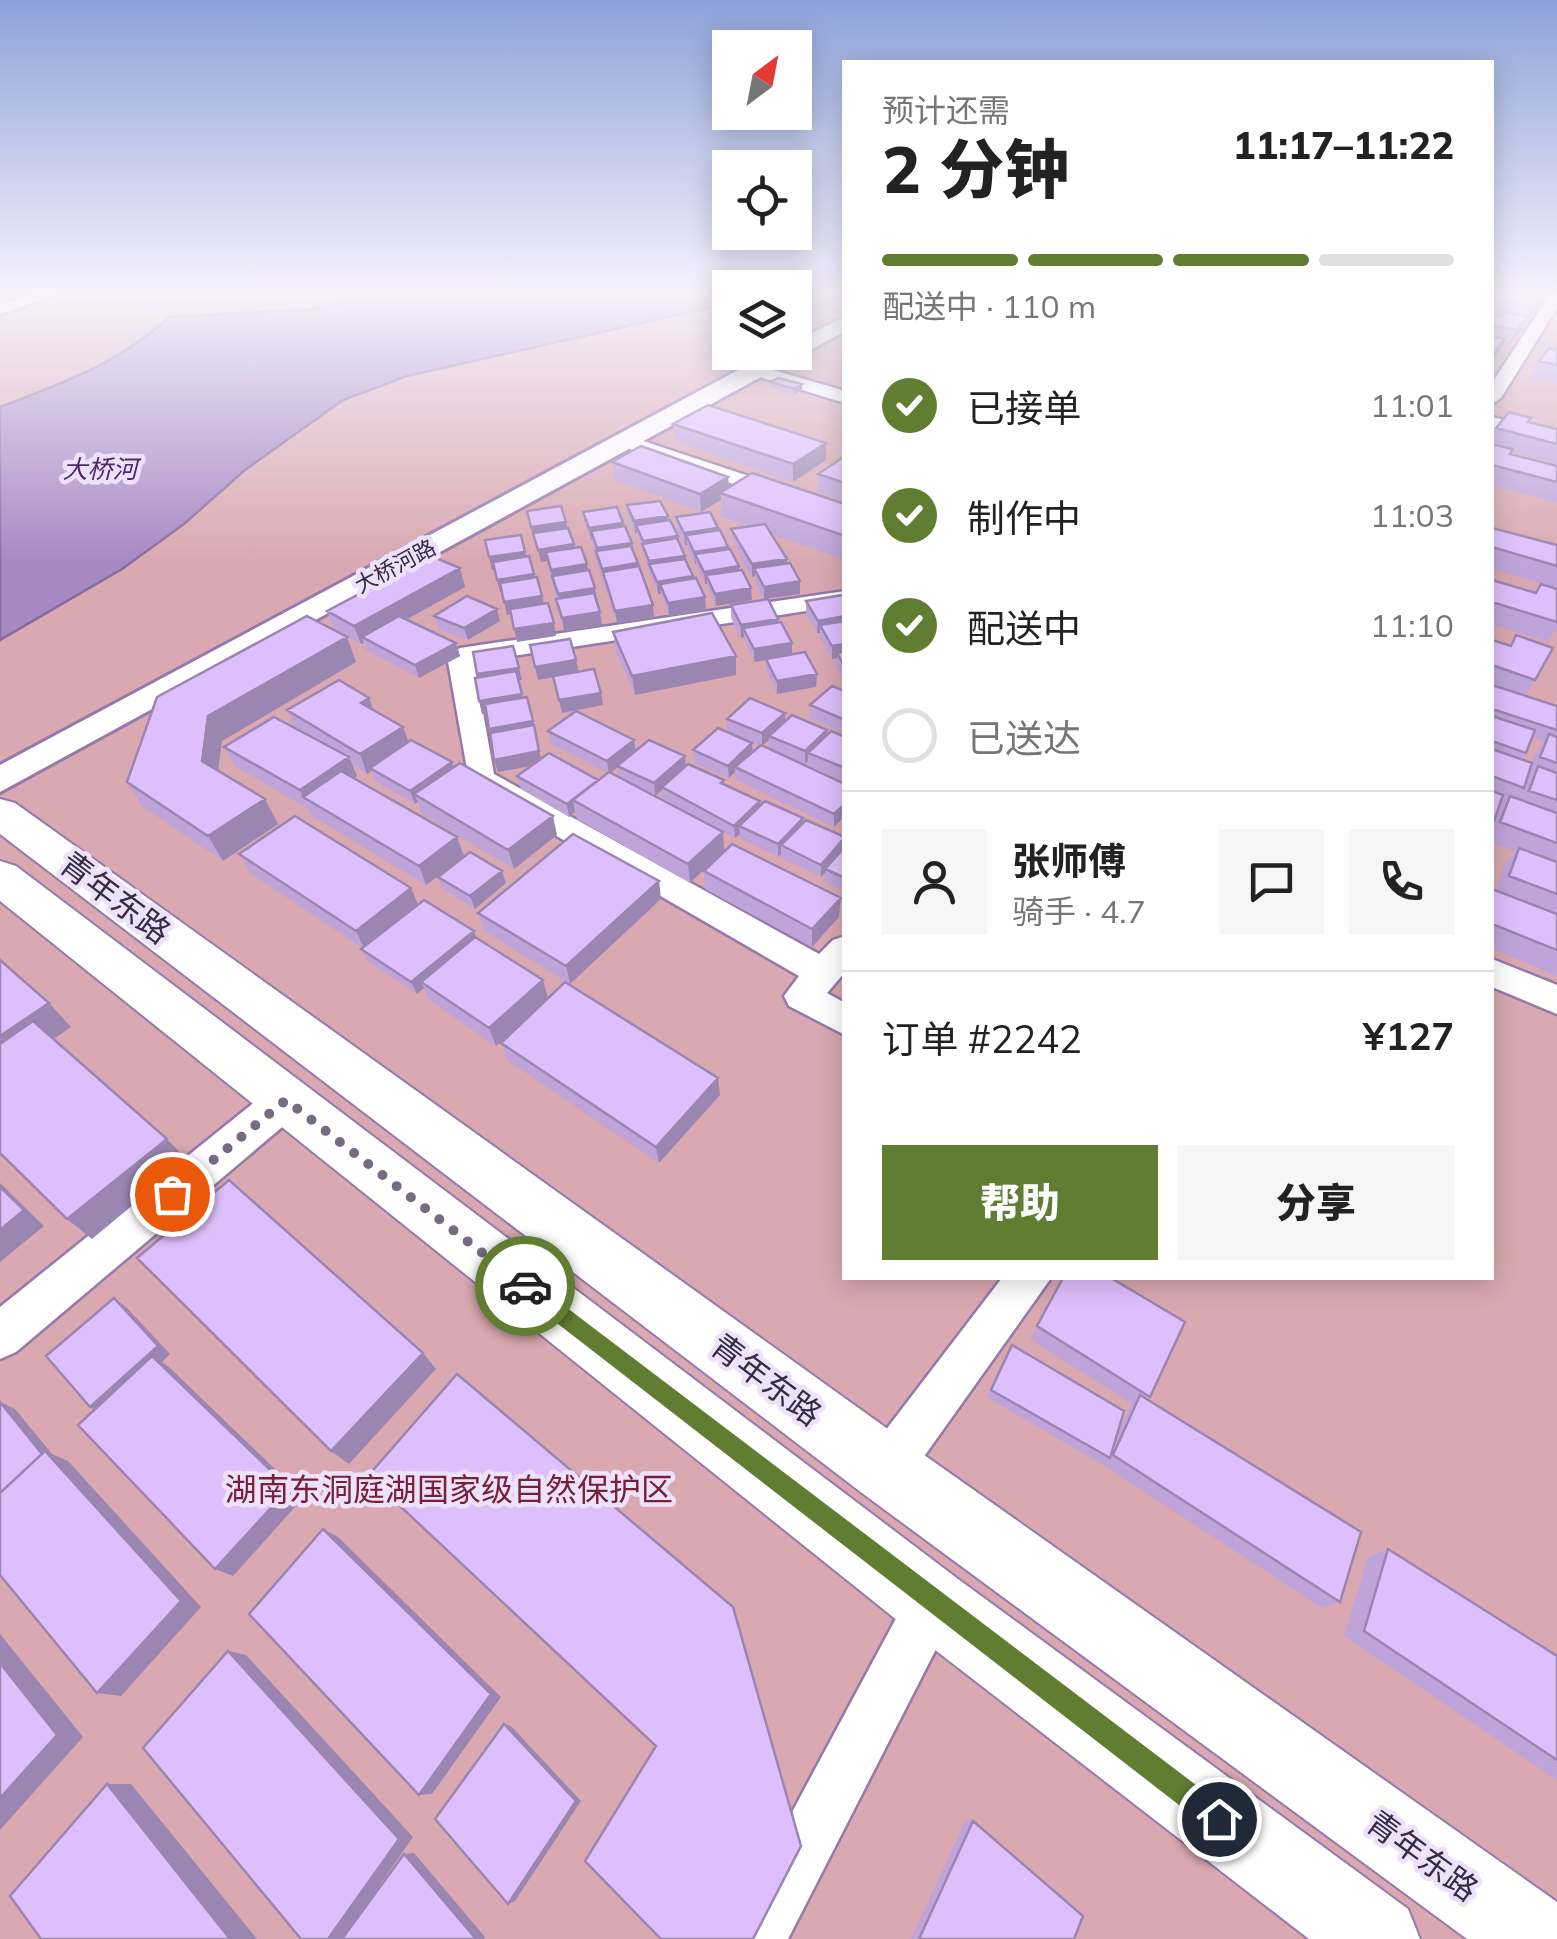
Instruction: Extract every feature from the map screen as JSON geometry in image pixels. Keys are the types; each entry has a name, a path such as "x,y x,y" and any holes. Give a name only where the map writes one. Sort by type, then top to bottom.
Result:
{"main road":[{"name":"青年东路","path":"0,813 886,1469 1538,1939"},
{"name":"青年东路","path":"0,876 933,1604 1378,1939"}],"street":[{"name":"大桥河路","path":"0,780 731,383"},
{"path":"800,383 842,397"},
{"path":"815,388 823,383"},
{"path":"1494,423 1557,438"},
{"path":"625,441 842,514"},
{"path":"842,598 460,656 480,779 834,961 802,996 842,1018"},
{"path":"1494,973 1557,1000"},
{"path":"0,1336 286,1100"},
{"path":"886,1469 1028,1280"},
{"path":"755,1939 933,1604"}],"green space":[{"name":"湖南东洞庭湖国家级自然保护区","path":"0,383 842,383 842,1280 1494,1280 1494,383 1557,383 1557,1939 0,1939"}],"water":[{"name":"大桥河","path":"59,383 387,383 343,400 245,470 184,524 122,569 0,640 0,407"}],"building":[{"path":"775,383 802,384 794,389"},
{"path":"708,405 826,443 793,464 673,424"},
{"path":"1509,412 1531,418 1528,422 1557,429 1557,444 1496,428"},
{"path":"1494,444 1513,449 1510,454 1557,466 1557,482 1494,466"},
{"path":"641,446 728,477 700,494 612,462"},
{"path":"842,458 842,482 818,474"},
{"path":"752,473 842,503 842,535 720,493"},
{"path":"660,501 668,516 634,521 627,505"},
{"path":"561,506 566,522 531,527 527,511"},
{"path":"617,507 623,523 589,528 583,512"},
{"path":"710,512 718,528 684,533 676,517"},
{"path":"670,520 678,536 643,541 636,525"},
{"path":"765,524 787,559 752,564 731,529"},
{"path":"625,526 632,543 597,548 591,531"},
{"path":"568,528 574,544 538,550 533,533"},
{"path":"1494,529 1557,545 1557,566 1494,548"},
{"path":"720,530 728,547 694,552 686,535"},
{"path":"521,535 525,552 489,557 485,540"},
{"path":"677,538 685,556 649,561 642,544"},
{"path":"631,546 638,563 602,569 596,551"},
{"path":"581,547 587,564 551,570 546,552"},
{"path":"730,549 739,566 704,572 695,554"},
{"path":"431,556 460,568 354,626 327,611"},
{"path":"529,556 534,574 497,580 493,562"},
{"path":"685,559 693,576 657,582 649,564"},
{"path":"790,563 800,581 764,587 754,568"},
{"path":"639,566 653,605 615,611 603,572"},
{"path":"589,570 595,588 558,594 552,576"},
{"path":"742,570 751,588 715,594 706,575"},
{"path":"537,577 542,596 504,602 500,583"},
{"path":"696,578 705,597 668,603 660,584"},
{"path":"1494,581 1536,593 1541,584 1557,589 1557,622 1494,603"},
{"path":"594,593 600,612 562,618 556,599"},
{"path":"842,595 842,617 818,621 806,601"},
{"path":"467,596 497,609 464,628 434,616"},
{"path":"768,599 778,619 741,625 731,605"},
{"path":"548,603 554,623 514,629 510,609"},
{"path":"712,613 736,656 632,676 613,632"},
{"path":"307,616 347,637 208,716 202,761 265,799 208,836 127,782 157,697"},
{"path":"399,616 456,643 415,665 362,637"},
{"path":"842,621 842,644 832,646 820,625"},
{"path":"781,622 792,643 754,649 743,628"},
{"path":"1516,635 1553,648 1535,680 1494,666 1494,641 1511,646"},
{"path":"570,639 576,660 535,667 530,645"},
{"path":"513,646 519,668 477,674 473,652"},
{"path":"805,652 817,674 777,681 766,659"},
{"path":"594,669 601,693 559,700 553,676"},
{"path":"516,671 522,694 479,701 475,678"},
{"path":"339,680 369,698 361,703 403,727 360,754 287,710"},
{"path":"832,686 842,690 842,719 810,705"},
{"path":"1494,686 1557,706 1557,730 1494,710"},
{"path":"527,697 533,721 489,729 485,704"},
{"path":"750,698 785,713 762,733 727,719"},
{"path":"576,711 634,740 607,761 548,731"},
{"path":"792,715 827,730 805,751 769,736"},
{"path":"274,717 349,757 300,790 224,747"},
{"path":"1494,717 1535,730 1526,753 1494,742"},
{"path":"534,725 539,751 494,760 490,733"},
{"path":"718,728 752,743 728,766 693,750"},
{"path":"831,731 842,736 842,767 808,753"},
{"path":"1549,734 1557,737 1557,763 1540,757"},
{"path":"411,740 452,762 410,791 370,768"},
{"path":"649,740 685,756 654,783 617,766"},
{"path":"761,745 842,783 842,807 834,814 735,767"},
{"path":"1494,750 1532,763 1524,788 1494,777"},
{"path":"549,753 598,780 567,804 517,776"},
{"path":"460,763 553,816 508,850 414,794"},
{"path":"688,764 760,801 734,826 662,787"},
{"path":"1538,766 1557,773 1557,800 1529,791"},
{"path":"341,771 457,837 419,866 303,797"},
{"path":"609,772 723,832 688,864 573,800"},
{"path":"1494,792 1503,795 1494,821"},
{"path":"1510,796 1557,813 1557,843 1500,822"},
{"path":"765,801 803,818 778,844 739,826"},
{"path":"295,816 411,888 356,931 239,854"},
{"path":"806,820 842,836 821,865 781,845"},
{"path":"573,834 659,881 566,966 478,913"},
{"path":"732,844 841,898 812,929 704,871"},
{"path":"1519,848 1557,862 1557,894 1509,876"},
{"path":"842,850 842,877 825,869"},
{"path":"470,852 502,871 470,896 438,877"},
{"path":"1494,890 1557,914 1557,950 1494,925"},
{"path":"424,900 474,931 411,982 361,949"},
{"path":"475,937 543,980 489,1028 421,982"},
{"path":"0,960 49,1003 0,1036"},
{"path":"565,982 718,1078 656,1147 501,1043"},
{"path":"33,1021 167,1139 67,1219 0,1153 0,1044"},
{"path":"229,1180 423,1353 331,1451 137,1258"},
{"path":"0,1187 24,1210 0,1230"},
{"path":"1062,1280 1114,1280 1185,1322 1150,1397 1037,1326"},
{"path":"114,1298 158,1346 90,1407 46,1356"},
{"path":"1012,1345 1124,1411 1110,1458 991,1390"},
{"path":"152,1356 289,1488 215,1569 78,1425"},
{"path":"457,1374 733,1607 801,1846 753,1939 661,1939 585,1861 656,1746 368,1476"},
{"path":"1140,1395 1361,1532 1340,1602 1113,1455"},
{"path":"0,1402 42,1454 0,1493"},
{"path":"45,1451 181,1601 97,1693 0,1575 0,1493"},
{"path":"323,1529 491,1694 419,1795 249,1614"},
{"path":"1388,1549 1557,1656 1557,1760 1364,1631"},
{"path":"228,1651 399,1839 328,1939 301,1939 143,1748"},
{"path":"0,1663 57,1735 0,1798"},
{"path":"504,1724 576,1801 508,1904 435,1819"},
{"path":"107,1784 230,1939 41,1939 10,1896"},
{"path":"973,1821 1083,1916 1074,1939 919,1939"},
{"path":"404,1854 476,1939 342,1939"}],"way so far":[{"path":"172,1194 286,1100 525,1286"}],"route":[{"path":"525,1286 933,1604 1219,1819"}]}
